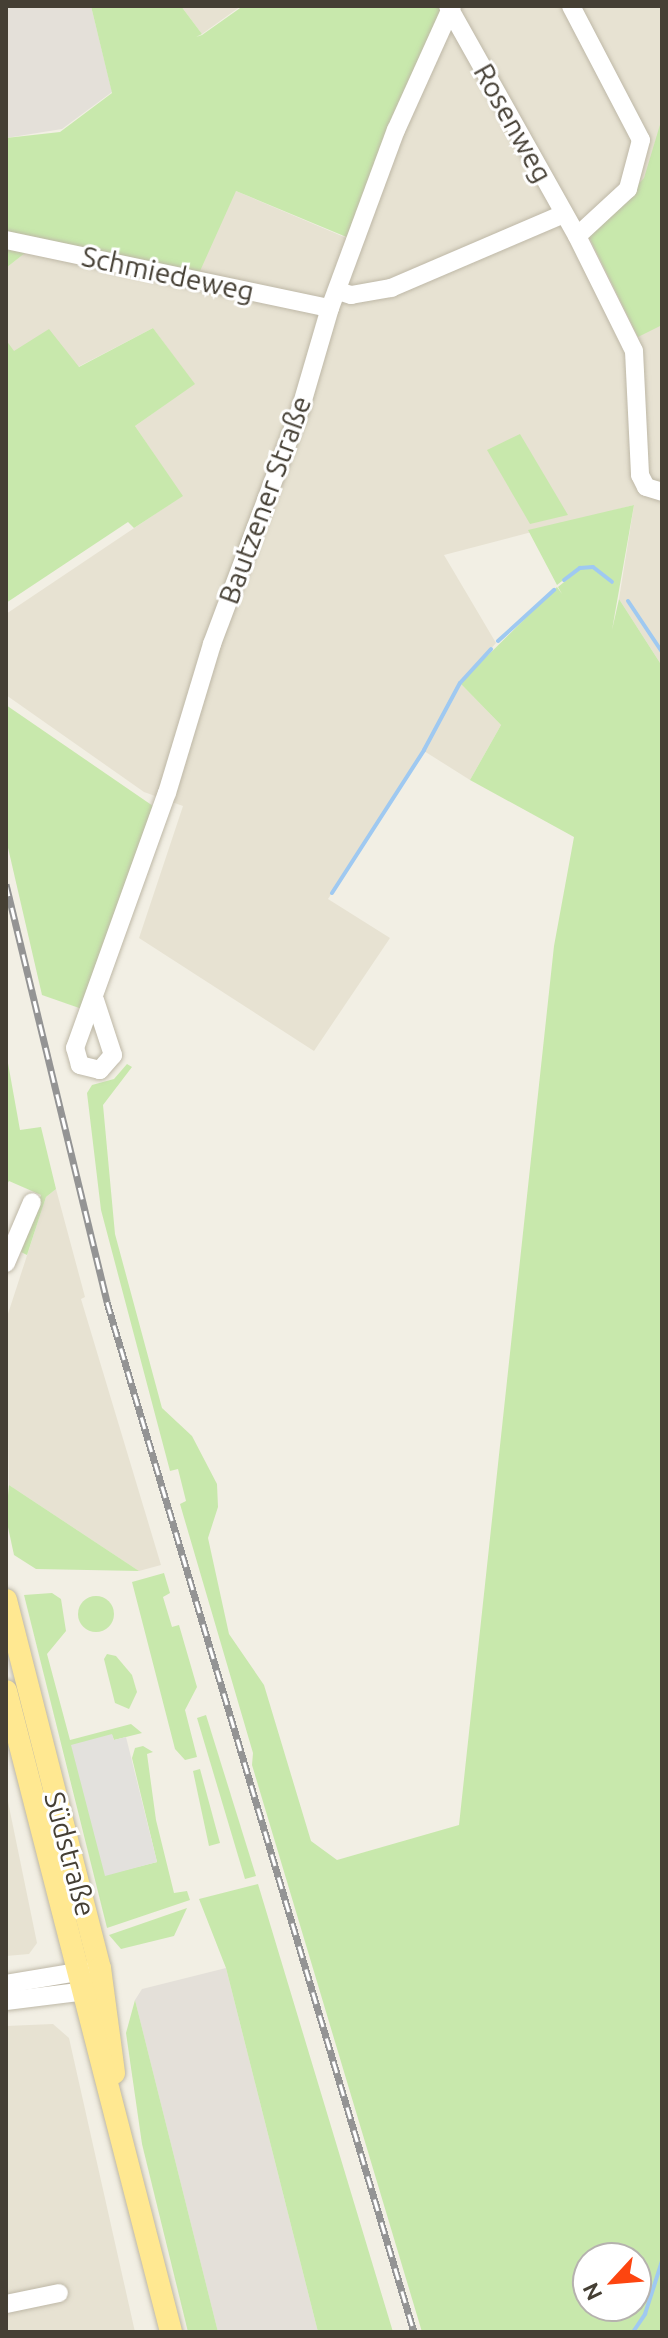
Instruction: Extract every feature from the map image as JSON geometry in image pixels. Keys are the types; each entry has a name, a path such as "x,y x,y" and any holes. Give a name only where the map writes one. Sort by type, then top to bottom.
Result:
{"main road":[{"name":"Südstraße","path":"6,1600 102,1978 117,2111"},
{"name":"Südstraße","path":"6,1691 79,1982 117,2111 171,2332"}],"street":[{"path":"571,6 641,140 628,189 577,236"},
{"name":"Rosenweg","path":"450,7 577,236 634,351 638,370 635,434 654,489"},
{"name":"Bautzener Straße","path":"95,1000 334,300 396,130 450,7"},
{"name":"Schmiedeweg","path":"6,240 334,300 391,288 564,214"},
{"path":"6,1263 32,1202"},
{"path":"6,2001 102,1978"},
{"path":"6,1984 79,1982"},
{"path":"6,2304 59,2293"}],"shaded area":[{"path":"6,6 91,6 112,92 62,129 6,138"},
{"path":"181,6 241,6 202,34"},
{"path":"449,6 662,6 662,666 619,599 634,505 444,555 496,643 460,683 501,725 470,780 424,751 328,899 390,938 314,1051 139,938 183,806 144,792 6,695 6,614 182,496 135,426 194,384 153,328 78,367 13,352 6,340 6,268 34,246 236,191 356,242"},
{"path":"56,1189 85,1297 81,1299 161,1565 139,1571 9,1485 6,1320 46,1197"},
{"path":"112,1734 114,1740 126,1737 157,1862 105,1876 71,1745"},
{"path":"6,1792 37,1943 29,1954 6,1956"},
{"path":"226,1968 318,2332 218,2332 135,2000 142,1989"},
{"path":"53,2024 69,2038 135,2332 6,2332 6,2026"}],"green space":[{"path":"91,6 181,6 202,34 196,37 202,35 243,6 447,6 356,241 236,191 196,280 34,246 6,268 6,138 60,132 112,93"},
{"path":"662,118 662,325 638,337 589,237 644,178"},
{"path":"153,328 195,384 135,426 183,496 134,528 128,522 6,603 6,340 14,351 49,329 79,367"},
{"path":"520,434 568,515 530,524 487,450"},
{"path":"634,505 612,630 619,599 662,666 662,2332 422,2332 252,1765 253,1753 180,1504 186,1501 178,1469 170,1471 101,1210 87,1093 92,1085 114,1079 127,1064 132,1067 103,1105 115,1234 162,1408 192,1436 217,1484 218,1507 208,1538 229,1634 264,1685 311,1841 337,1860 459,1825 554,946 574,837 470,780 501,725 460,683 557,587 562,594 558,587 580,569 593,568 609,579 593,567 580,567 557,585 528,530"},
{"path":"6,705 153,806 82,1009 42,995 6,839"},
{"path":"6,1052 20,1130 41,1127 56,1189 46,1197 27,1255 21,1252 41,1195 9,1181 6,1186"},
{"path":"9,1485 139,1571 36,1569 14,1555 6,1518"},
{"path":"164,1573 170,1593 163,1597 172,1627 179,1625 197,1687 185,1710 197,1757 185,1760 175,1749 132,1582"},
{"path":"52,1593 61,1599 66,1631 47,1654 70,1740 131,1724 142,1733 114,1740 112,1735 105,1875 157,1862 132,1758 135,1748 143,1746 153,1752 147,1754 156,1820 174,1893 187,1891 190,1900 107,1928 24,1595"},
{"path":"96,1596 108,1602 114,1614 108,1626 96,1632 84,1626 78,1614 84,1602"},
{"path":"107,1654 116,1656 132,1675 137,1692 129,1709 115,1703 104,1659"},
{"path":"206,1715 256,1876 245,1879 197,1718"},
{"path":"200,1769 220,1843 209,1846 193,1771"},
{"path":"258,1884 393,2332 318,2332 226,1968 199,1899"},
{"path":"187,1908 174,1936 121,1949 109,1935"},
{"path":"135,2000 218,2332 188,2332 142,2144 126,2033"}],"waterway":[{"path":"564,580 580,568 593,567 612,582"},
{"path":"498,641 554,590"},
{"path":"628,601 662,652"},
{"path":"332,893 424,750 460,683 491,649"},
{"path":"633,2332 645,2314 662,2261"}],"railway":[{"path":"6,884 107,1302 414,2332"}]}
